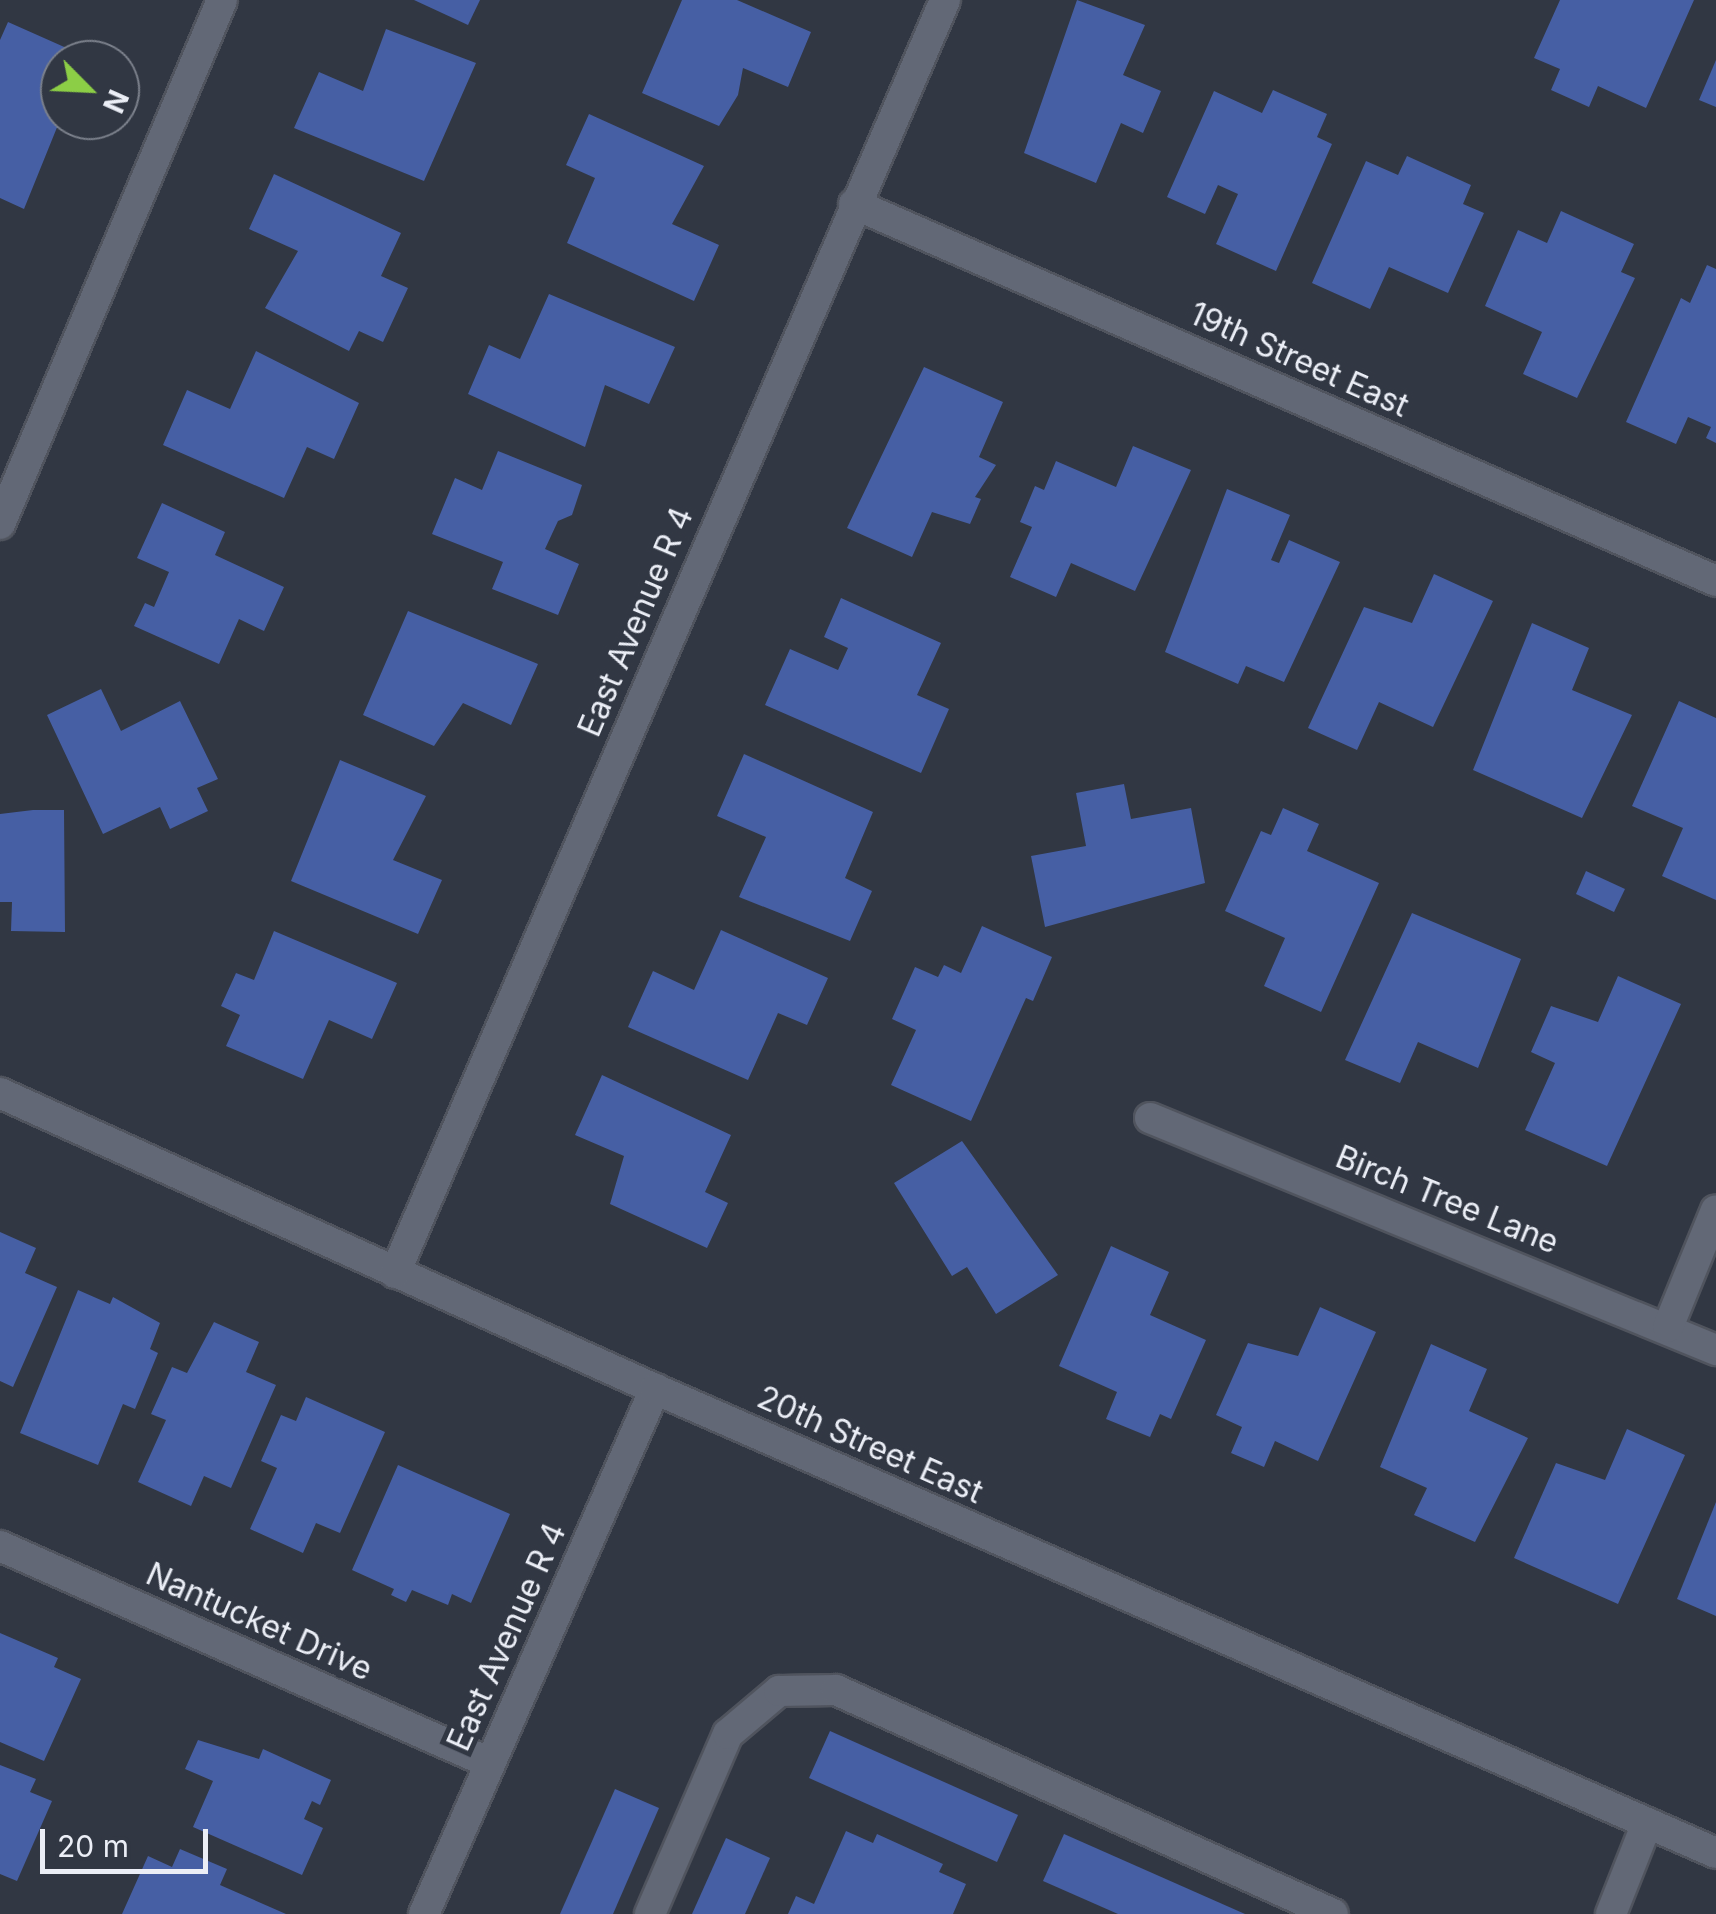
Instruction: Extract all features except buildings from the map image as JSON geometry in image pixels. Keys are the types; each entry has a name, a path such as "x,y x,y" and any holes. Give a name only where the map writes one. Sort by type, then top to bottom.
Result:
{"street":[{"path":"0,524 222,0"},
{"name":"East Avenue R 4","path":"395,1273 944,0"},
{"name":"19th Street East","path":"854,204 1716,580"},
{"name":"20th Street East","path":"0,1093 655,1389 1716,1852"},
{"name":"Birch Tree Lane","path":"1150,1118 1668,1327 1716,1350"},
{"path":"1668,1327 1716,1210"},
{"name":"East Avenue R 4","path":"424,1914 655,1389"},
{"name":"Nantucket Drive","path":"0,1546 490,1763"},
{"path":"650,1914 728,1734 779,1691 836,1690 1333,1914"},
{"path":"1611,1914 1648,1823"}]}
